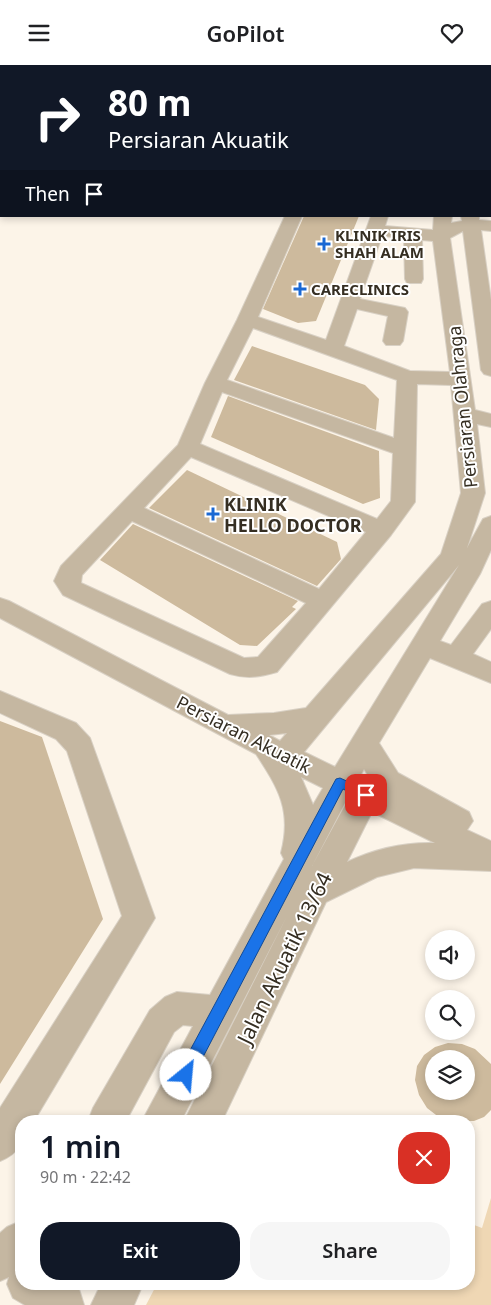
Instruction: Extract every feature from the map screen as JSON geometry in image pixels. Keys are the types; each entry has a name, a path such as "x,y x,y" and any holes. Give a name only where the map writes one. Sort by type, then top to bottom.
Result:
{"street":[{"path":"294,217 247,320 215,383 188,447 70,572 67,581 72,589 240,667 252,668 267,665 323,601 403,502 407,377"},
{"path":"333,349 377,223 413,234 442,226 451,229 471,224 491,226"},
{"path":"471,224 491,232"},
{"name":"Persiaran Olahraga","path":"471,224 491,369"},
{"name":"Persiaran Olahraga","path":"275,751 317,716 452,557 473,493 442,226"},
{"path":"413,234 414,279"},
{"path":"349,302 398,312 392,341"},
{"path":"247,320 333,349 407,377 461,379"},
{"path":"215,383 406,450"},
{"path":"464,414 491,411"},
{"path":"464,414 491,421"},
{"path":"188,447 382,530"},
{"path":"129,510 323,601"},
{"path":"353,789 364,742 467,574 491,524"},
{"name":"Persiaran Akuatik","path":"0,607 222,725 487,855"},
{"path":"456,658 491,610"},
{"path":"424,644 491,673"},
{"path":"0,701 66,731 80,746 139,918 17,1115"},
{"path":"222,725 259,726 294,722 317,716"},
{"path":"364,742 378,768 388,781 464,825 487,855"},
{"path":"275,751 300,807 302,886 371,865 414,855 487,855"},
{"name":"Jalan Akuatik 13/64","path":"206,1115 302,886 353,789"},
{"name":"Jalan Akuatik 13/64","path":"164,1115 219,1012 302,886"},
{"path":"109,1115 162,1021 177,1008 219,1012"},
{"path":"0,1142 15,1118"},
{"path":"0,1261 15,1247"},
{"path":"0,1269 15,1278"},
{"path":"45,1290 67,1297"},
{"path":"112,1305 119,1290"}],"shaded area":[{"path":"491,1198 491,1305 146,1305 154,1290 475,1290 475,1225 482,1228"}],"building":[{"path":"304,217 359,217 316,321 298,323 263,309"},
{"path":"252,346 365,385 379,399 376,430 234,380"},
{"path":"228,396 379,451 380,498 363,504 211,437"},
{"path":"187,470 337,542 341,559 317,586 149,508"},
{"path":"133,524 298,601 292,607 296,609 257,646 240,645 100,560"},
{"path":"0,721 42,737 103,919 0,1084"},
{"path":"448,1043 462,1044 475,1049 491,1064 491,1110 484,1117 475,1121 475,1115 436,1115 427,1108 419,1095 415,1080 417,1066 425,1054 425,1100 475,1100 475,1050 431,1050"}],"place":[{"name":"KLINIK IRIS SHAH ALAM","path":"324,244"},
{"name":"CARECLINICS","path":"300,289"},
{"name":"KLINIK HELLO DOCTOR","path":"213,514"}],"route":[{"path":"186,1075 340,782 366,795"}]}
